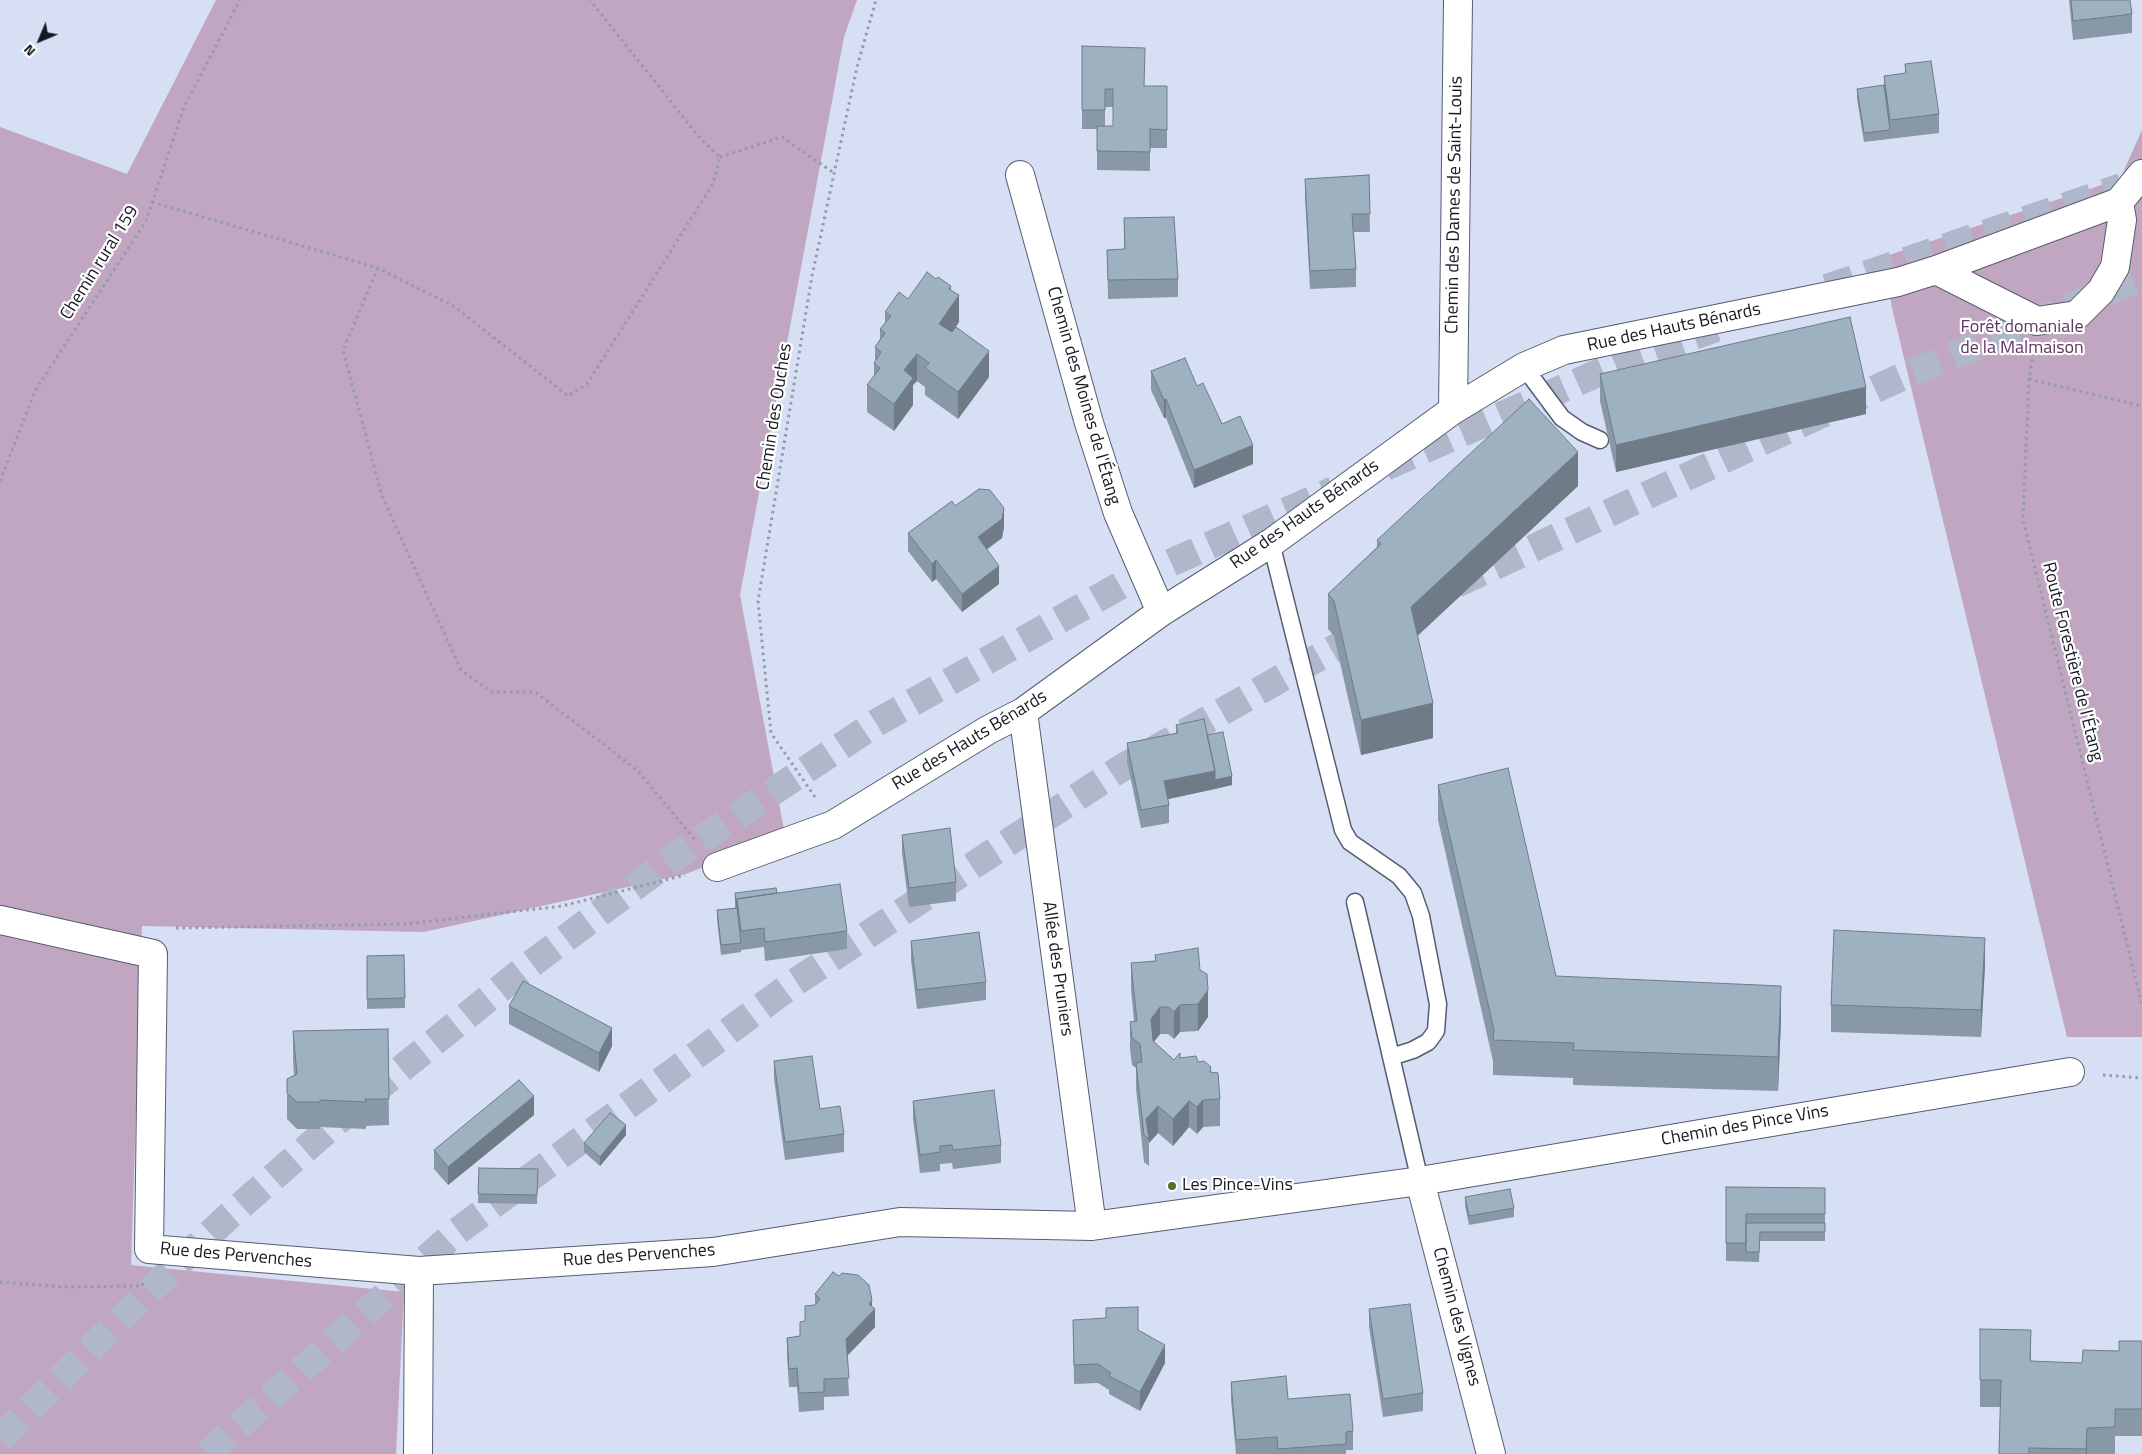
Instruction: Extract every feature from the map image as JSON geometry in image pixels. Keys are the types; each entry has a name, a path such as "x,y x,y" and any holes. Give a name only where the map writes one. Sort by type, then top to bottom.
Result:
{"street":[{"name":"Chemin des Dames de Saint-Louis","path":"1452,410 1458,0"},
{"path":"1936,270 2038,321 2077,315 2101,290 2115,267 2122,220 2119,202 2142,174"},
{"name":"Chemin des Moines de l'Étang","path":"1020,175 1089,423 1118,513 1161,612"},
{"name":"Rue des Hauts Bénards","path":"717,867 833,825 988,730 1023,712 1161,612 1270,542 1452,410 1524,367 1564,350 1898,282 1936,270 2119,202"},
{"name":"Allée des Pruniers","path":"1023,712 1092,1226"},
{"path":"0,920 153,954"},
{"name":"Rue des Pervenches","path":"153,954 149,1249 419,1271 713,1252 900,1222 1092,1226 1420,1181"},
{"name":"Chemin des Pince Vins","path":"1420,1181 2070,1072"},
{"name":"Chemin des Vignes","path":"1420,1181 1491,1454"},
{"path":"418,1454 419,1271"}],"lane":[{"path":"1524,367 1562,418 1582,432 1600,440"},
{"path":"1270,542 1343,830 1350,842 1398,876 1413,893 1421,916 1438,1004 1436,1031 1428,1042 1391,1057"},
{"path":"1355,902 1420,1181"}],"path":[{"name":"Chemin rural 159","path":"0,480 35,391 146,221 184,107 240,0"},
{"path":"590,0 699,137 720,157"},
{"name":"Chemin des Ouches","path":"833,825 771,733 758,601 812,276 857,67 876,0"},
{"path":"720,157 782,137 834,173"},
{"path":"152,202 378,268 455,307 568,396 587,384 713,184 720,157"},
{"path":"153,954 164,928 406,924 562,906 717,867 637,770 535,692 491,692 462,670 382,496 343,350 378,268"},
{"name":"Route Forestière de l'Étang","path":"2038,321 2029,379 2023,519 2141,994 2142,1005"},
{"path":"2029,379 2142,406"},
{"path":"0,1282 65,1286 142,1286 149,1263 149,1249"}],"green space":[{"path":"216,0 857,0 844,37 740,595 785,835 686,874 424,932 142,926 131,1265 404,1292 396,1454 0,1454 0,127 127,174"},
{"name":"Forêt domaniale de la Malmaison","path":"2142,130 2142,1037 2067,1037 1892,308 1883,257 2120,179"}],"building":[{"path":"2071,0 2130,0 2132,14 2073,21"},
{"path":"1082,46 1145,48 1144,86 1167,86 1167,130 1150,129 1150,152 1097,151 1097,126 1113,126 1113,89 1105,89 1105,110 1082,110"},
{"path":"1931,61 1939,114 1890,120 1884,76 1906,73 1905,64"},
{"path":"1884,85 1890,130 1864,133 1857,89"},
{"path":"1369,175 1370,214 1352,214 1356,269 1310,271 1305,179"},
{"path":"1174,217 1178,279 1108,280 1107,250 1125,249 1124,218"},
{"path":"927,272 936,279 938,277 951,286 949,289 959,295 939,324 952,332 956,327 989,351 958,392 925,368 929,363 917,354 904,370 913,378 894,404 867,385 880,368 874,363 881,352 875,347 885,333 880,329 891,316 885,312 899,292 908,299"},
{"path":"1850,317 1866,387 1616,445 1600,374"},
{"path":"1185,358 1197,386 1203,383 1222,424 1240,416 1253,445 1194,470 1166,399 1164,400 1151,371"},
{"path":"1529,399 1578,452 1411,607 1433,703 1361,720 1334,601 1328,594 1381,544 1377,540"},
{"path":"979,489 990,490 1004,508 1002,519 978,537 999,566 962,594 936,560 932,564 908,533 952,501 955,506"},
{"path":"1204,719 1215,771 1164,781 1169,805 1141,810 1127,743 1178,733 1176,725"},
{"path":"1223,732 1232,776 1215,780 1215,771 1207,735"},
{"path":"1508,768 1556,976 1781,986 1778,1057 1573,1050 1574,1043 1493,1040 1494,1030 1438,785"},
{"path":"950,828 956,882 909,888 902,835"},
{"path":"840,884 847,931 765,942 764,928 741,931 737,899"},
{"path":"776,888 777,893 737,899 737,908 735,893"},
{"path":"737,908 741,943 721,945 717,910"},
{"path":"1834,930 1985,938 1981,1010 1831,1005"},
{"path":"979,932 986,982 917,990 911,941"},
{"path":"1198,948 1200,970 1207,974 1208,990 1198,1004 1180,1005 1174,1012 1168,1007 1160,1007 1151,1019 1153,1041 1174,1060 1180,1053 1180,1058 1196,1056 1198,1062 1204,1061 1211,1067 1210,1072 1218,1073 1220,1099 1203,1100 1197,1107 1189,1101 1173,1119 1158,1106 1146,1119 1149,1139 1144,1135 1136,1063 1142,1062 1140,1044 1132,1038 1130,1022 1137,1021 1131,963 1156,961 1155,955"},
{"path":"404,955 405,998 367,999 367,956"},
{"path":"523,981 612,1028 599,1053 509,1006"},
{"path":"388,1029 389,1099 365,1099 366,1102 320,1100 320,1102 297,1102 287,1093 287,1079 297,1074 293,1031"},
{"path":"812,1056 820,1109 840,1106 844,1134 785,1142 774,1061"},
{"path":"519,1080 534,1096 448,1167 434,1150"},
{"path":"994,1090 1001,1145 953,1150 952,1145 940,1146 940,1152 920,1155 913,1101"},
{"path":"610,1113 626,1125 600,1157 584,1143"},
{"path":"479,1168 538,1169 537,1195 478,1194"},
{"path":"1726,1187 1825,1188 1825,1214 1746,1214 1746,1243 1726,1243"},
{"path":"1510,1189 1514,1208 1469,1216 1465,1197"},
{"path":"1746,1223 1825,1223 1825,1232 1760,1232 1759,1252 1746,1252"},
{"path":"833,1272 839,1276 842,1273 858,1275 869,1285 872,1300 869,1304 875,1309 846,1339 849,1378 824,1379 824,1392 799,1393 797,1368 789,1369 787,1338 800,1336 800,1322 805,1321 805,1306 815,1305 820,1299 815,1294"},
{"path":"1410,1304 1423,1393 1383,1399 1369,1309"},
{"path":"1138,1307 1138,1330 1165,1345 1140,1392 1109,1376 1111,1373 1098,1364 1074,1365 1073,1320 1106,1318 1106,1308"},
{"path":"1980,1329 2031,1330 2030,1361 2082,1363 2083,1350 2119,1351 2119,1341 2142,1341 2142,1409 2115,1409 2115,1427 2087,1428 2086,1449 2029,1448 2029,1454 1999,1454 2001,1380 1980,1380"},
{"path":"1286,1376 1288,1399 1350,1394 1353,1431 1346,1432 1346,1444 1278,1449 1277,1437 1236,1440 1231,1382"}],"tunnel":[{"path":"1827,288 2122,187"},
{"path":"1456,584 1895,380 2142,277"},
{"path":"1385,467 1632,358 1716,328"},
{"path":"0,1439 148,1292 230,1215 348,1112 527,967 679,854 876,723 1123,584 1334,490"},
{"path":"207,1454 455,1233 794,983 1120,769 1369,629"}],"place":[{"name":"Les Pince-Vins","path":"1172,1186"}]}
